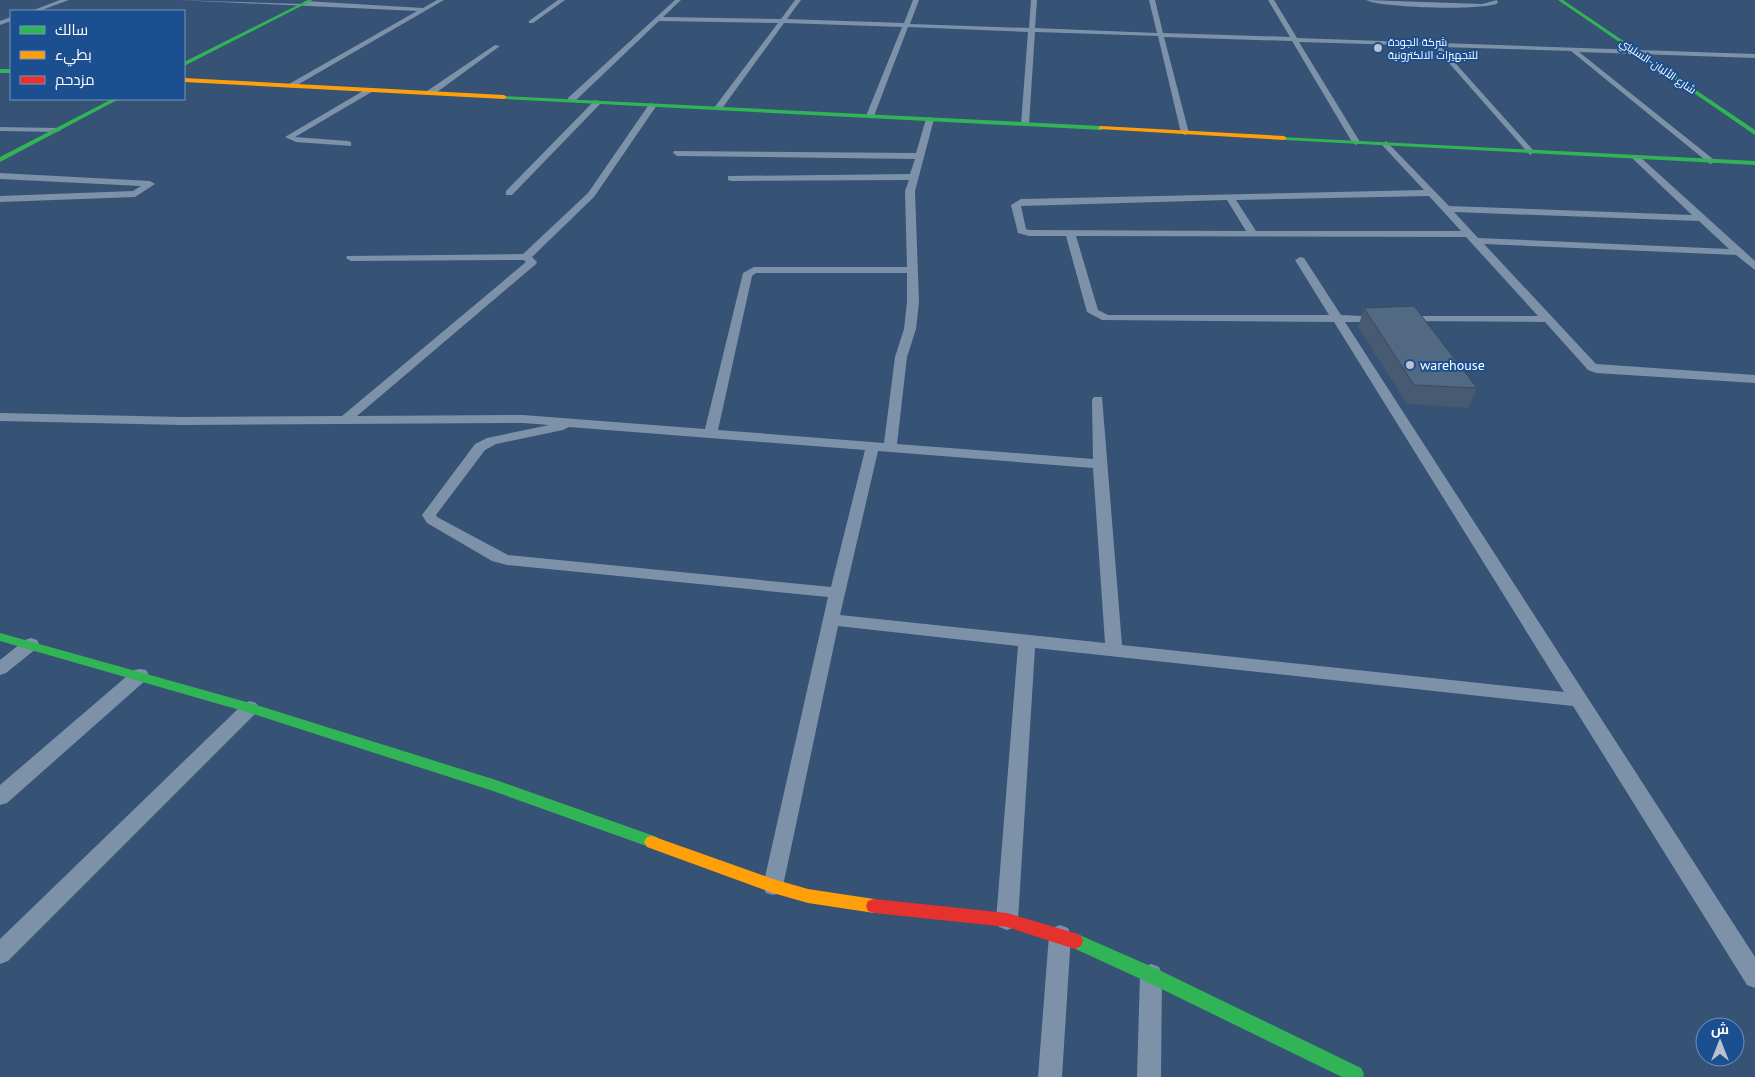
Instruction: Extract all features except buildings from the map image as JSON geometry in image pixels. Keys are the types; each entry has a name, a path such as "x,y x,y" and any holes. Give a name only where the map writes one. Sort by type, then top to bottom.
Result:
{"street":[{"path":"37,10 66,0"},
{"path":"179,0 306,3 423,10"},
{"path":"292,86 441,0"},
{"path":"532,22 562,0"},
{"path":"571,100 678,0"},
{"path":"718,108 798,0"},
{"path":"870,116 916,0"},
{"path":"1025,124 1034,0"},
{"path":"1152,0 1186,133"},
{"path":"1271,0 1356,142"},
{"path":"1369,0 1388,3 1482,6 1495,3 1494,0"},
{"name":"شارع الألبان-السليني","path":"1560,0 1755,133"},
{"path":"185,64 306,3"},
{"path":"658,19 782,21 1755,56"},
{"path":"1436,45 1530,152"},
{"path":"430,93 496,46"},
{"path":"1573,50 1710,161"},
{"path":"185,80 1755,163"},
{"path":"348,144 289,137 371,90"},
{"path":"0,160 114,100"},
{"path":"509,193 598,102"},
{"path":"526,257 591,195 653,105"},
{"path":"890,447 901,358 912,316 910,191 930,119"},
{"path":"0,129 57,130"},
{"path":"1386,144 1595,369 1753,381"},
{"path":"677,153 920,156"},
{"path":"1636,158 1755,268"},
{"path":"0,176 150,184 135,194 0,199"},
{"path":"731,178 913,177"},
{"path":"1432,193 1021,202 1016,205 1024,233 1253,233 1473,238 1738,252"},
{"path":"1230,198 1253,233"},
{"path":"1447,209 1702,218"},
{"path":"1070,233 1093,312 1096,315 1113,319 1548,319"},
{"path":"347,418 532,262 526,257 351,258"},
{"path":"1300,260 1755,976"},
{"path":"711,432 747,275 750,272 754,270 912,270"},
{"path":"1098,400 1100,464 1114,651"},
{"path":"0,417 182,421 495,418 581,422 1100,464"},
{"path":"581,422 485,443 431,512 432,520 497,557 507,560 838,593"},
{"path":"772,886 831,620 873,445"},
{"path":"831,620 1580,700"},
{"path":"0,637 31,644 250,708 496,786 772,886 808,896 851,903 1007,920 1060,935 1152,975 1355,1074"},
{"path":"1007,920 1027,641"},
{"path":"0,669 31,644"},
{"path":"0,797 140,675"},
{"path":"0,954 250,708"},
{"path":"1050,1077 1060,935"},
{"path":"1150,1077 1152,975"}],"traffic: fast":[{"path":"185,63 311,0"},
{"path":"1560,0 1755,133"},
{"path":"0,71 10,71"},
{"path":"504,97 1101,128"},
{"path":"0,160 114,100"},
{"path":"1284,138 1755,163"},
{"path":"0,637 250,708 496,786 652,842"},
{"path":"1075,941 1151,975 1355,1074"}],"traffic: slow":[{"path":"185,80 504,97"},
{"path":"1101,128 1284,138"},
{"path":"652,842 773,886 808,896 874,906"}],"traffic: jam":[{"path":"874,906 1007,920 1075,941"}],"place":[{"name":"شركة الجودة للتجهيزات الالكترونية","path":"1378,48"},
{"name":"warehouse","path":"1410,365"}]}
